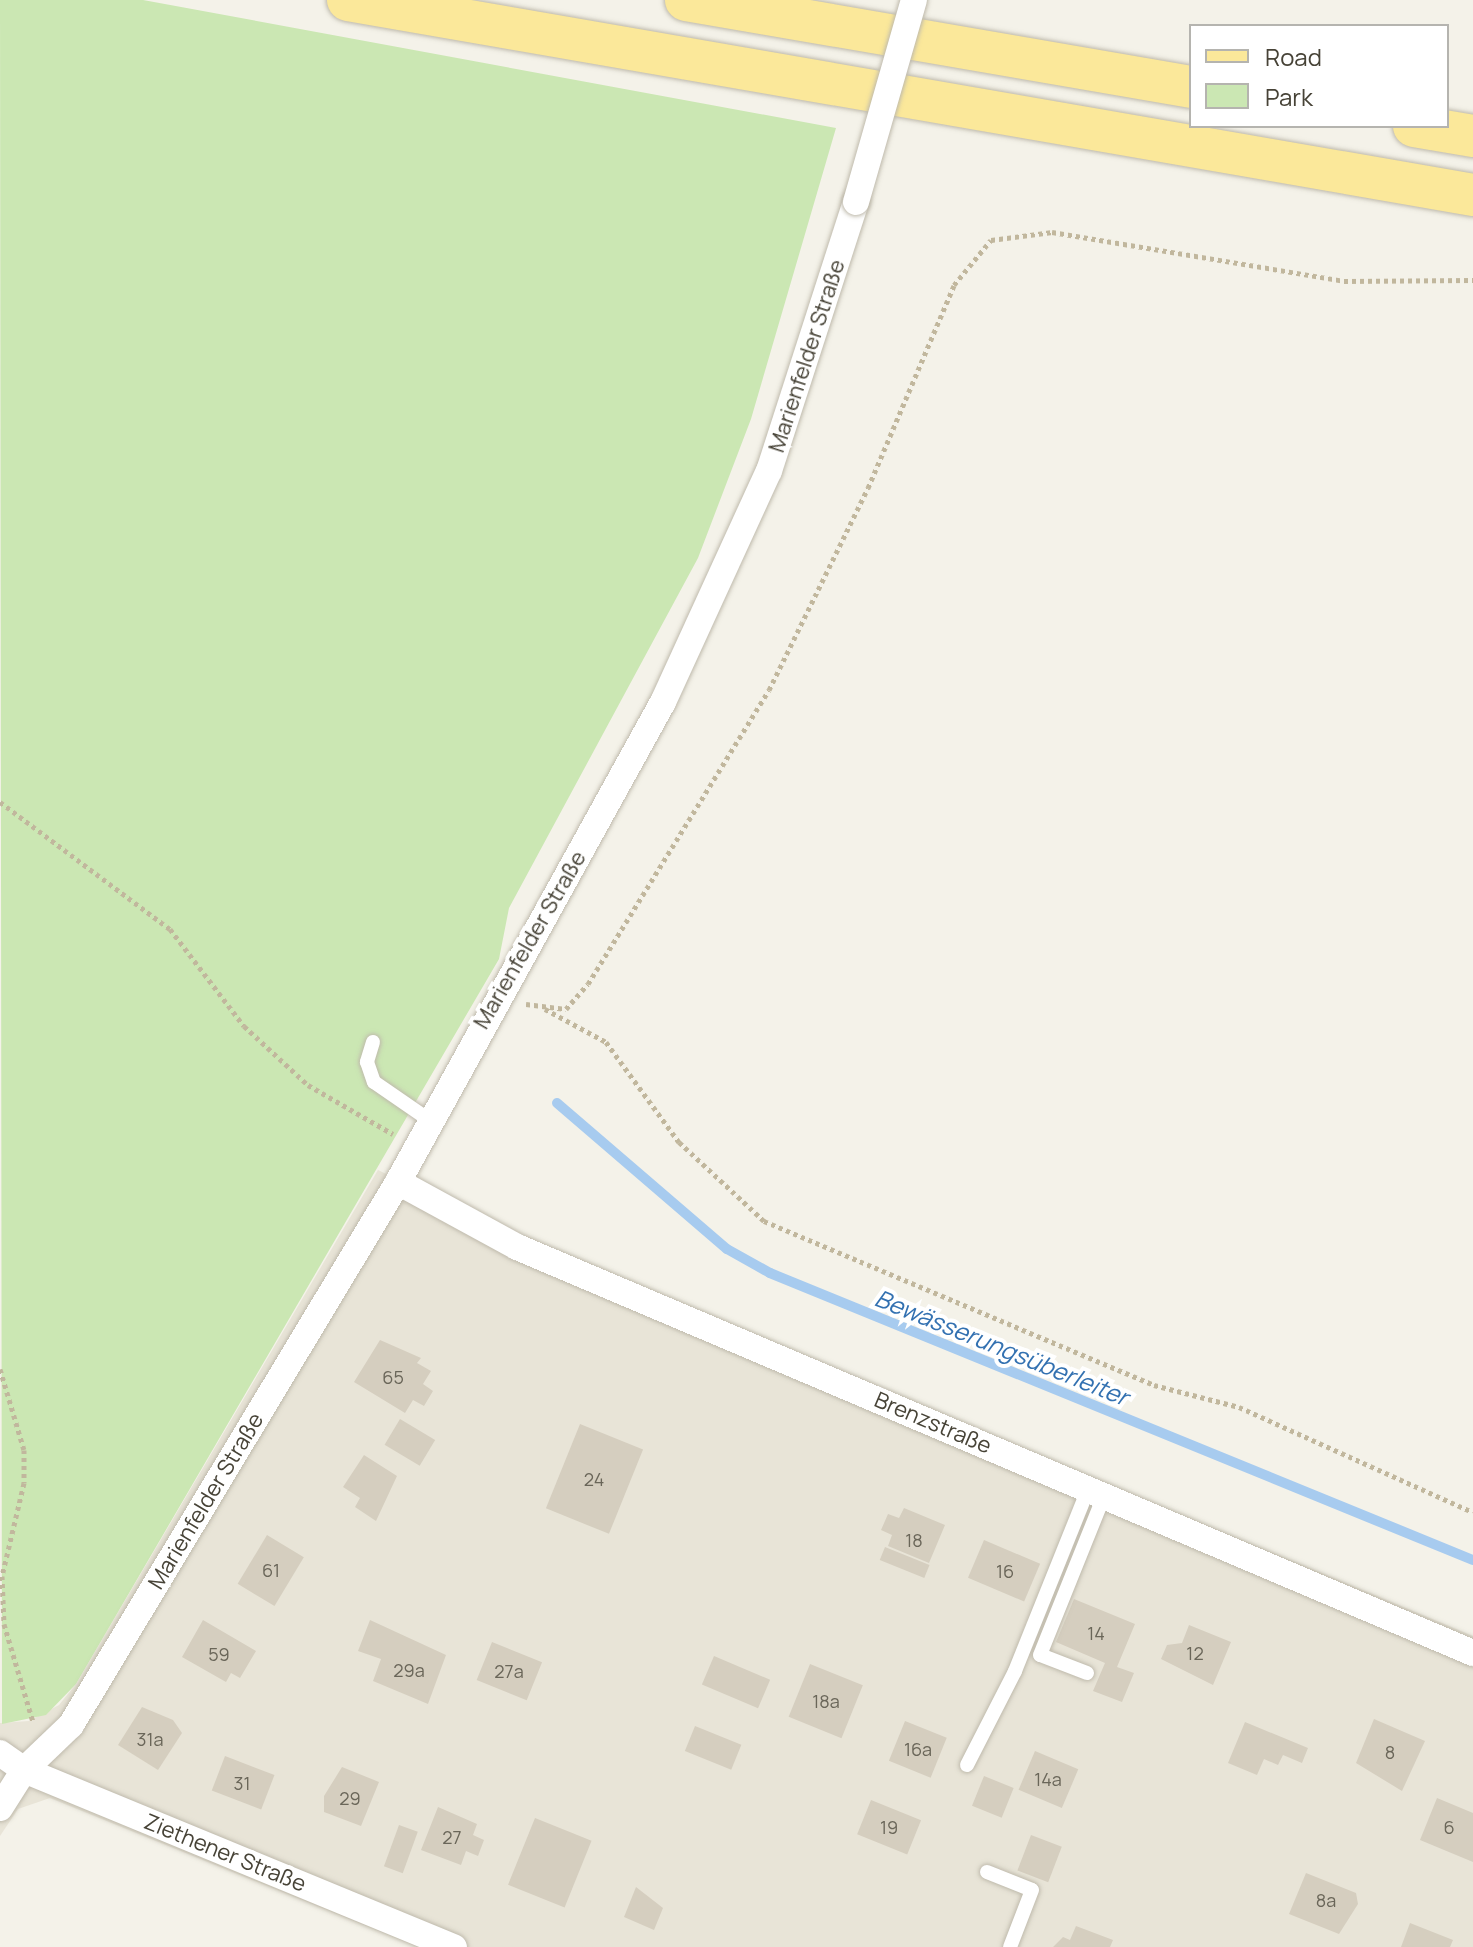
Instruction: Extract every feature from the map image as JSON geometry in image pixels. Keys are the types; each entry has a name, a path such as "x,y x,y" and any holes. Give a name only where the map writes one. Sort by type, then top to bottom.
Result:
{"main road":[{"path":"348,0 1473,195"},
{"path":"686,0 1189,87"},
{"path":"1426,128 1473,136"}],"street":[{"name":"Marienfelder Straße","path":"0,1808 33,1762 71,1725 398,1182 414,1146 724,579 790,415 914,0"},
{"name":"Brenzstraße","path":"398,1182 517,1247 1473,1653"},
{"name":"Ziethener Straße","path":"0,1753 33,1762 454,1947"}],"lane":[{"path":"373,1042 367,1062 374,1082 429,1120"},
{"path":"1087,1673 1040,1655 1096,1492"},
{"path":"967,1765 1015,1671 1096,1492"},
{"path":"987,1872 1032,1890 1010,1947"}],"path":[{"path":"544,1008 566,1009 588,984 769,690 868,488 954,285 991,240 1052,232 1344,281 1473,280"},
{"path":"0,802 170,929 244,1026 308,1085 414,1146"},
{"path":"500,992 544,1008 606,1042 679,1142 764,1221 1154,1385 1239,1407 1473,1512"},
{"path":"0,1369 24,1450 24,1483 2,1576 4,1624 33,1762"}],"shaded area":[{"path":"378,1170 521,1240 1473,1636 1473,1947 418,1947 50,1798 18,1809 0,1836 0,1723 29,1721 59,1705 76,1684"}],"green space":[{"path":"0,0 143,0 836,128 751,419 698,558 509,908 499,959 76,1684 46,1715 2,1724"}],"building":[{"path":"380,1340 421,1358 417,1363 431,1371 423,1384 433,1391 424,1406 413,1400 405,1413 354,1382"},
{"path":"400,1419 435,1440 420,1466 385,1445"},
{"path":"580,1424 643,1449 609,1534 546,1508"},
{"path":"364,1455 397,1476 376,1521 355,1507 360,1498 343,1487"},
{"path":"904,1508 945,1525 929,1563 888,1546 892,1535 881,1530 888,1514 899,1518"},
{"path":"267,1535 304,1557 275,1606 238,1584"},
{"path":"984,1540 1040,1564 1024,1602 968,1578"},
{"path":"885,1547 930,1565 924,1578 880,1560"},
{"path":"1074,1599 1135,1624 1117,1667 1134,1673 1122,1702 1093,1691 1105,1663 1056,1642"},
{"path":"203,1620 256,1651 240,1678 231,1673 226,1682 182,1657"},
{"path":"370,1620 446,1655 428,1704 373,1681 381,1659 358,1651"},
{"path":"1189,1625 1231,1642 1213,1685 1161,1659 1167,1645 1182,1643"},
{"path":"492,1642 542,1662 527,1700 477,1680"},
{"path":"714,1656 770,1680 758,1708 702,1685"},
{"path":"810,1664 863,1685 841,1738 789,1717"},
{"path":"142,1707 173,1720 182,1733 158,1770 118,1745"},
{"path":"1374,1719 1425,1741 1402,1791 1356,1763"},
{"path":"905,1721 947,1738 931,1778 889,1761"},
{"path":"1245,1722 1308,1748 1302,1763 1283,1755 1278,1765 1264,1759 1257,1775 1228,1763"},
{"path":"695,1726 741,1745 731,1770 685,1751"},
{"path":"1035,1751 1078,1769 1062,1808 1019,1790"},
{"path":"225,1756 274,1775 261,1810 212,1791"},
{"path":"342,1767 379,1782 361,1826 324,1812 324,1796"},
{"path":"984,1776 1014,1788 1002,1818 972,1806"},
{"path":"1437,1798 1473,1813 1473,1862 1420,1840"},
{"path":"871,1800 921,1820 907,1855 857,1834"},
{"path":"438,1807 477,1824 473,1835 484,1840 478,1856 466,1851 461,1865 421,1850"},
{"path":"535,1818 592,1841 565,1908 508,1885"},
{"path":"399,1825 418,1832 403,1873 384,1866"},
{"path":"1031,1835 1062,1847 1048,1882 1017,1870"},
{"path":"1306,1873 1356,1893 1358,1904 1339,1934 1289,1914"},
{"path":"636,1887 663,1908 654,1930 624,1917"},
{"path":"1410,1923 1453,1940 1450,1947 1401,1947"},
{"path":"1076,1926 1113,1940 1110,1947 1053,1947 1063,1937 1070,1940"}],"waterway":[{"name":"Bewässerungsüberleiter","path":"557,1103 727,1249 770,1273 1473,1560"}]}
